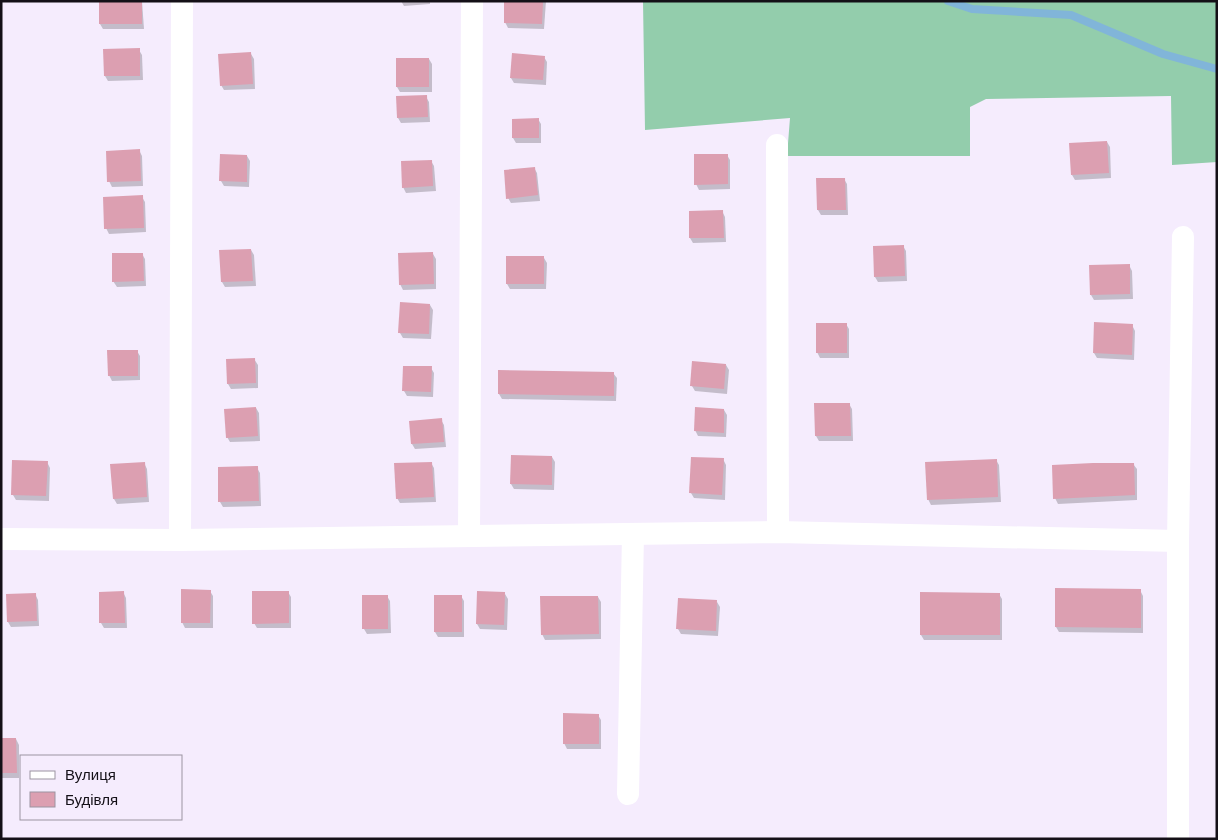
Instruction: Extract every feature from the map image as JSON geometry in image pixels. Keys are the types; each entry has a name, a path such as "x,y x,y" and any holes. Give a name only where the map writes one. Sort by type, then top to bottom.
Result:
{"street":[{"path":"180,540 182,1"},
{"path":"469,535 472,1"},
{"path":"777,145 778,532"},
{"path":"1178,839 1178,542 1183,237"},
{"path":"1,539 180,540 778,532 1178,542"},
{"path":"628,794 633,534"}],"green space":[{"path":"643,1 1217,1 1217,162 1172,165 1171,96 986,99 970,107 970,156 787,156 790,118 645,130"}],"building":[{"path":"99,1 142,1 142,24 99,24"},
{"path":"504,1 543,1 542,24 504,23"},
{"path":"140,48 140,76 104,76 103,49"},
{"path":"251,52 253,84 220,86 218,54"},
{"path":"512,53 545,56 543,80 510,78"},
{"path":"396,58 429,58 429,87 396,87"},
{"path":"427,95 428,117 397,118 396,96"},
{"path":"539,118 539,138 512,138 512,119"},
{"path":"1107,141 1109,173 1071,175 1069,143"},
{"path":"140,149 141,181 107,182 106,151"},
{"path":"220,154 247,155 247,182 219,181"},
{"path":"694,154 728,154 728,184 694,185"},
{"path":"432,160 433,186 402,188 401,161"},
{"path":"535,167 538,195 506,199 504,170"},
{"path":"816,178 845,178 846,210 817,210"},
{"path":"143,195 144,228 104,229 103,197"},
{"path":"723,210 724,238 689,238 689,211"},
{"path":"904,245 905,276 874,277 873,246"},
{"path":"251,249 253,281 221,282 219,250"},
{"path":"433,252 434,284 399,285 398,253"},
{"path":"112,253 143,253 144,281 112,282"},
{"path":"506,256 544,256 544,284 506,284"},
{"path":"1130,264 1130,294 1090,295 1089,265"},
{"path":"400,302 430,304 429,334 398,333"},
{"path":"1094,322 1133,324 1132,355 1093,353"},
{"path":"816,323 847,323 847,353 816,353"},
{"path":"107,350 138,350 138,376 108,376"},
{"path":"255,358 256,383 227,384 226,359"},
{"path":"692,361 726,364 724,389 690,386"},
{"path":"403,366 432,366 431,392 402,391"},
{"path":"498,370 614,372 614,396 498,394"},
{"path":"814,403 850,403 851,436 815,436"},
{"path":"256,407 258,436 226,438 224,409"},
{"path":"695,407 724,409 724,433 694,431"},
{"path":"442,418 444,442 411,444 409,421"},
{"path":"511,455 552,456 552,485 510,484"},
{"path":"691,457 724,458 722,495 689,493"},
{"path":"997,459 998,497 927,500 925,462"},
{"path":"12,460 48,461 46,496 11,495"},
{"path":"145,462 147,497 113,499 110,464"},
{"path":"432,462 434,497 396,499 394,463"},
{"path":"1134,463 1135,495 1053,499 1052,465"},
{"path":"258,466 259,501 218,502 218,467"},
{"path":"1055,588 1141,589 1141,628 1055,627"},
{"path":"181,589 211,590 210,623 181,623"},
{"path":"124,591 125,623 99,623 99,592"},
{"path":"252,591 289,591 289,623 252,624"},
{"path":"477,591 505,592 504,625 476,624"},
{"path":"920,592 1000,593 1000,635 920,635"},
{"path":"36,593 37,621 7,622 6,594"},
{"path":"362,595 388,595 388,629 362,629"},
{"path":"434,595 462,595 462,632 434,632"},
{"path":"540,596 598,596 599,634 541,635"},
{"path":"678,598 717,600 716,631 676,629"},
{"path":"563,713 599,714 599,744 563,744"},
{"path":"1,738 16,738 17,773 1,773"}],"waterway":[{"path":"948,1 972,9 1071,15 1163,54 1217,69"}]}
